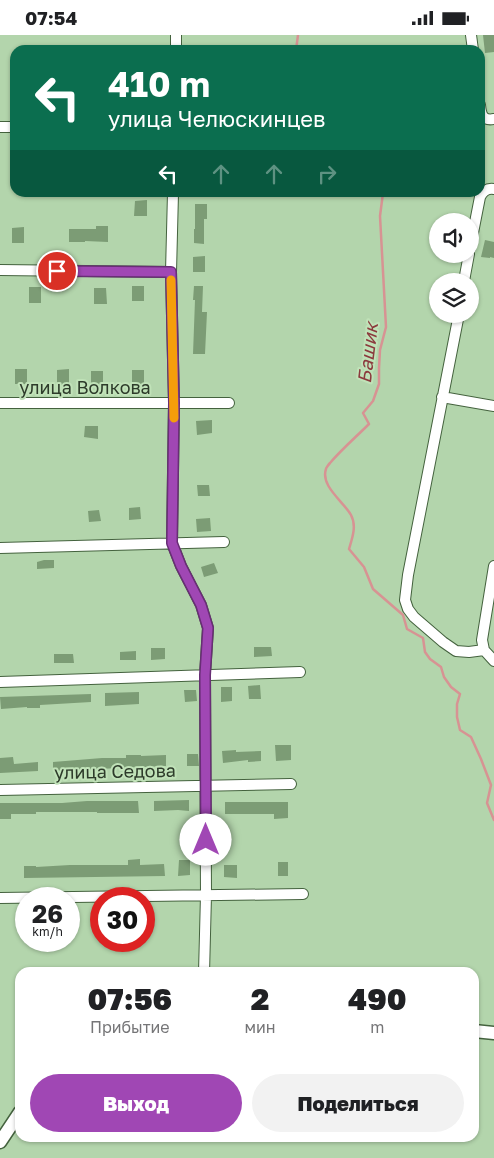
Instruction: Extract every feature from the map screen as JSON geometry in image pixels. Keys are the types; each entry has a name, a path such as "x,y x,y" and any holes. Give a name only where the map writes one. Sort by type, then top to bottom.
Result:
{"street":[{"path":"173,197 171,272 174,403 172,543 181,566 201,605 208,628 205,675 206,895 204,967"},
{"path":"477,213 480,197"},
{"path":"0,270 171,272"},
{"path":"457,323 408,575 405,600 408,609 414,617 456,651 484,650"},
{"path":"442,397 494,406"},
{"name":"улица Волкова","path":"0,403 229,403"},
{"path":"0,548 224,542"},
{"path":"494,567 482,640 484,650 494,660"},
{"path":"0,682 300,672"},
{"name":"улица Седова","path":"0,790 290,783"},
{"path":"0,898 303,894"},
{"path":"479,1032 494,1033"},
{"path":"0,1142 15,1120"}],"building":[{"path":"483,35 494,35 494,52 485,53"},
{"path":"147,200 147,216 134,216 135,201"},
{"path":"195,204 207,204 207,219 204,219 204,244 194,243"},
{"path":"96,226 108,226 108,242 69,242 69,229 96,229"},
{"path":"24,227 24,243 12,243 12,228"},
{"path":"485,240 494,242 494,258 481,257"},
{"path":"205,256 205,272 193,272 193,257"},
{"path":"132,286 144,286 144,301 132,301"},
{"path":"194,286 203,286 202,312 207,312 205,354 193,354"},
{"path":"29,287 41,287 41,303 29,303"},
{"path":"94,288 106,288 107,304 94,304"},
{"path":"15,369 27,369 27,384 15,384"},
{"path":"69,369 69,385 57,385 57,370"},
{"path":"132,370 144,370 144,385 132,385"},
{"path":"91,371 103,371 103,387 91,387"},
{"path":"212,420 212,433 197,435 196,421"},
{"path":"85,426 98,426 98,439 84,437"},
{"path":"197,485 209,485 210,496 198,496"},
{"path":"140,507 141,519 129,520 129,508"},
{"path":"99,510 101,521 89,522 88,511"},
{"path":"210,518 211,531 197,532 196,519"},
{"path":"54,560 54,568 37,569 37,562"},
{"path":"214,563 218,573 204,577 201,567"},
{"path":"254,647 271,647 272,656 254,657"},
{"path":"151,648 165,648 165,659 151,660"},
{"path":"136,651 136,660 120,660 120,652"},
{"path":"54,654 73,654 74,663 54,663"},
{"path":"260,685 261,699 249,699 248,686"},
{"path":"221,687 232,687 232,701 221,702"},
{"path":"184,690 196,690 197,701 185,702"},
{"path":"139,692 139,704 105,706 105,693"},
{"path":"91,694 91,702 40,705 40,708 1,709 0,697"},
{"path":"275,745 291,745 291,760 276,761"},
{"path":"236,750 236,752 261,751 261,761 248,762 248,760 223,763 222,751"},
{"path":"187,754 198,754 199,766 187,766"},
{"path":"126,755 166,755 166,766 53,771 53,762 126,758"},
{"path":"13,757 14,764 38,762 38,771 0,773 0,758"},
{"path":"189,800 189,811 154,811 154,801"},
{"path":"138,801 139,813 36,812 36,814 11,814 11,819 0,819 0,803"},
{"path":"225,802 288,802 288,818 274,819 274,814 225,814"},
{"path":"140,859 140,865 164,864 165,876 24,878 24,866 128,865 128,860"},
{"path":"179,860 190,860 190,875 178,876"},
{"path":"278,862 288,862 288,876 278,876"},
{"path":"224,865 237,865 237,878 224,877"}],"waterway":[{"name":"Башик","path":"297,45 298,35"},
{"name":"Башик","path":"382,197 380,216 386,327 380,350 379,384 373,401 363,413 369,424 326,468 326,482 353,519 353,537 349,549 364,567 373,589 403,615 407,629 423,638 425,652 430,659 441,667 444,677 451,687 460,694 457,704 460,730 471,737 491,785 487,803 494,820"}],"slow traffic":[{"path":"171,280 174,418"}],"route":[{"path":"57,271 171,272 174,403 172,543 188,581 196,592 208,628 205,675 206,840"}]}
